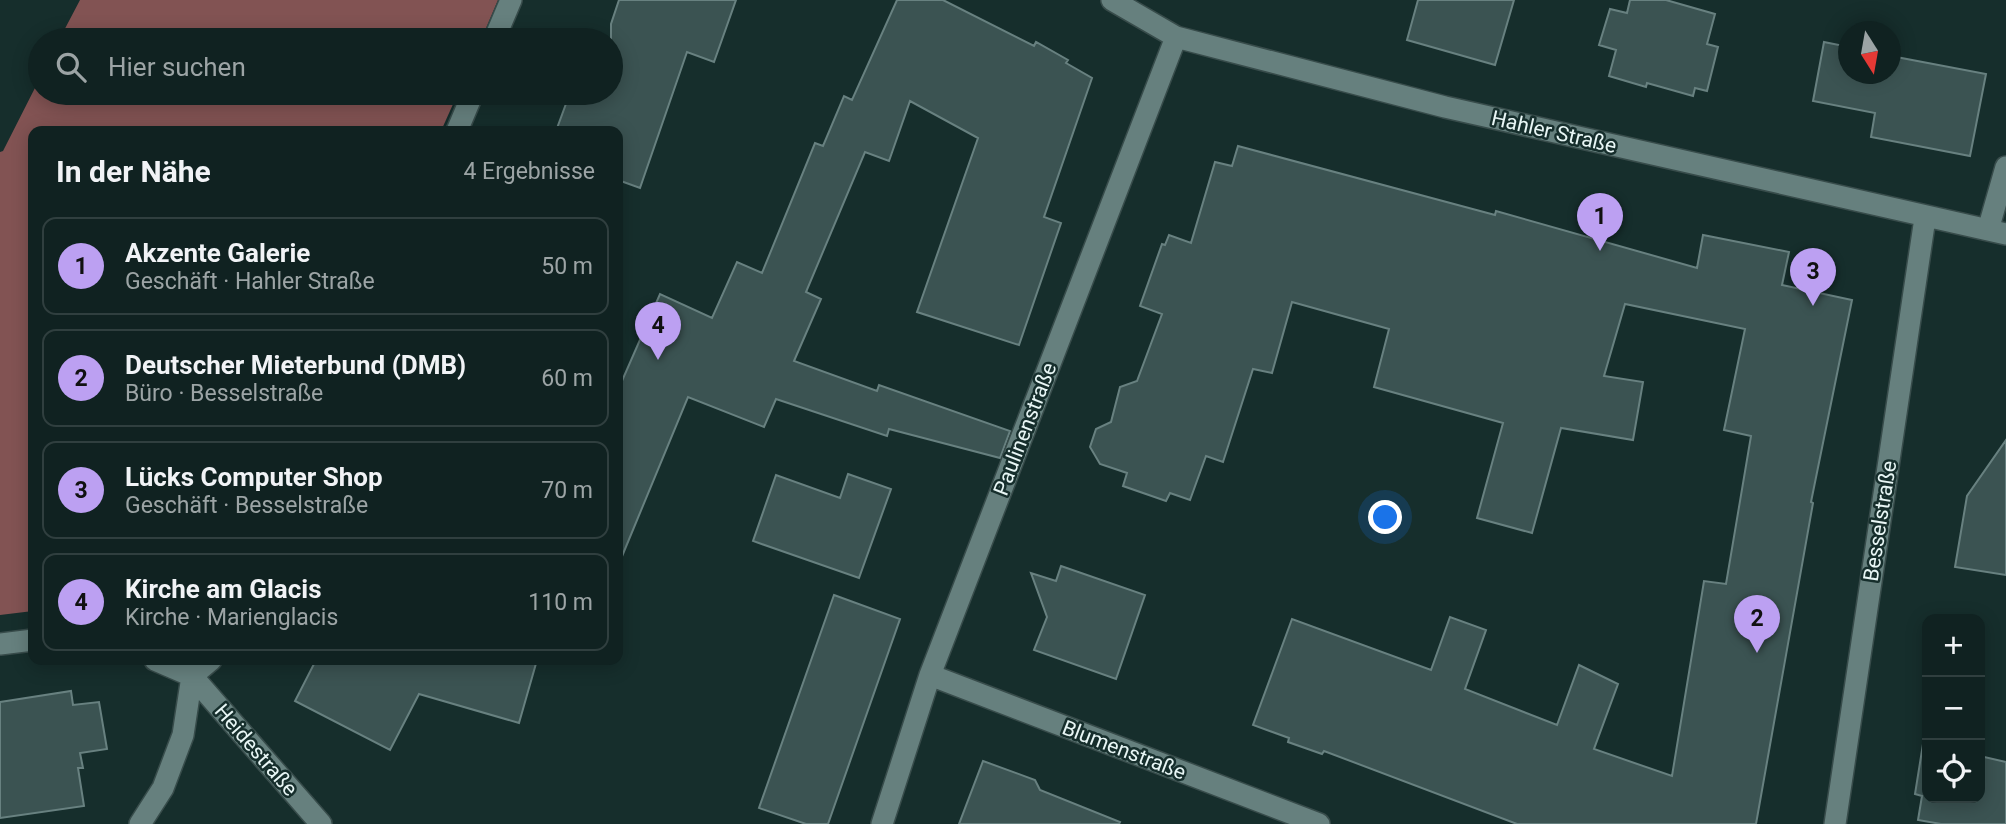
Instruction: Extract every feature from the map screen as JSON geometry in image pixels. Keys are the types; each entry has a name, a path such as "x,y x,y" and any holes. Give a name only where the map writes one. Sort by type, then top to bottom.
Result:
{"street":[{"path":"499,28 511,0"},
{"name":"Hahler Straße","path":"1112,0 1176,37 1445,107 1925,218 1997,232"},
{"name":"Paulinenstraße","path":"882,824 930,675 1176,37"},
{"path":"459,126 468,105"},
{"path":"1997,232 2006,167"},
{"name":"Besselstraße","path":"1835,824 1925,218"},
{"path":"0,644 28,641"},
{"path":"167,665 192,676"},
{"path":"141,824 163,788 183,735 192,676 205,665"},
{"name":"Blumenstraße","path":"930,675 1318,824"},
{"name":"Heidestraße","path":"192,676 321,824"}],"shaded area":[{"path":"80,0 498,0 486,28 65,28"},
{"path":"28,102 28,105 453,105 443,126 28,126 28,612 0,615 0,152 3,151"}],"building":[{"path":"619,0 736,0 714,62 687,52 640,188 623,182 623,126 558,126 566,105 623,105 623,28 611,28"},
{"path":"897,0 943,0 1034,46 1036,42 1068,60 1066,63 1092,78 1044,217 1061,223 1019,345 917,312 978,138 910,101 889,161 865,152 806,292 821,299 794,361 877,391 879,385 1010,431 1000,458 889,429 887,436 776,399 764,427 688,397 623,554 623,379 660,294 712,318 737,262 762,273 815,143 823,146 844,96 852,100"},
{"path":"1418,0 1514,0 1495,65 1407,40"},
{"path":"1630,0 1666,0 1715,14 1707,44 1718,47 1707,91 1695,88 1693,96 1647,83 1646,87 1609,76 1616,50 1599,45 1610,9 1627,13"},
{"path":"1824,42 1838,45 1838,84 1901,84 1901,58 1986,74 1970,156 1871,137 1875,113 1813,101"},
{"path":"1238,146 1495,215 1496,211 1697,268 1703,235 1789,252 1782,285 1852,300 1811,502 1813,503 1756,824 1517,824 1324,751 1322,754 1288,742 1289,738 1253,725 1292,619 1431,670 1450,617 1486,630 1465,689 1557,725 1579,665 1618,684 1594,749 1672,776 1704,581 1726,584 1751,436 1724,430 1745,329 1625,304 1604,376 1643,382 1633,440 1561,428 1532,533 1477,518 1503,423 1374,387 1389,329 1292,302 1272,373 1253,369 1223,462 1206,456 1190,500 1170,493 1166,501 1123,486 1127,473 1100,464 1090,447 1096,429 1111,422 1120,387 1137,381 1162,314 1140,306 1162,244 1165,245 1169,235 1191,243 1215,162 1232,166"},
{"path":"2006,440 2006,575 1955,567 1967,496"},
{"path":"848,474 891,489 859,578 753,541 776,475 840,498"},
{"path":"1061,566 1145,595 1116,679 1034,650 1047,617 1031,573 1056,581"},
{"path":"834,595 900,619 828,824 806,824 759,808"},
{"path":"313,665 536,665 519,723 419,694 390,750 295,701"},
{"path":"71,691 73,705 99,702 107,749 80,753 83,768 78,768 84,806 0,818 0,702"},
{"path":"1922,750 1922,796 1915,794"},
{"path":"1985,757 2006,762 2006,824 1941,824 1918,820 1922,796 1922,803 1985,803"},
{"path":"983,761 1035,780 1040,790 1120,822 959,824"}],"place":[{"name":"Akzente Galerie","path":"1600,251"},
{"name":"Lücks Computer Shop","path":"1813,306"},
{"name":"Kirche am Glacis","path":"658,360"},
{"name":"Deutscher Mieterbund (DMB)","path":"1757,653"}]}
